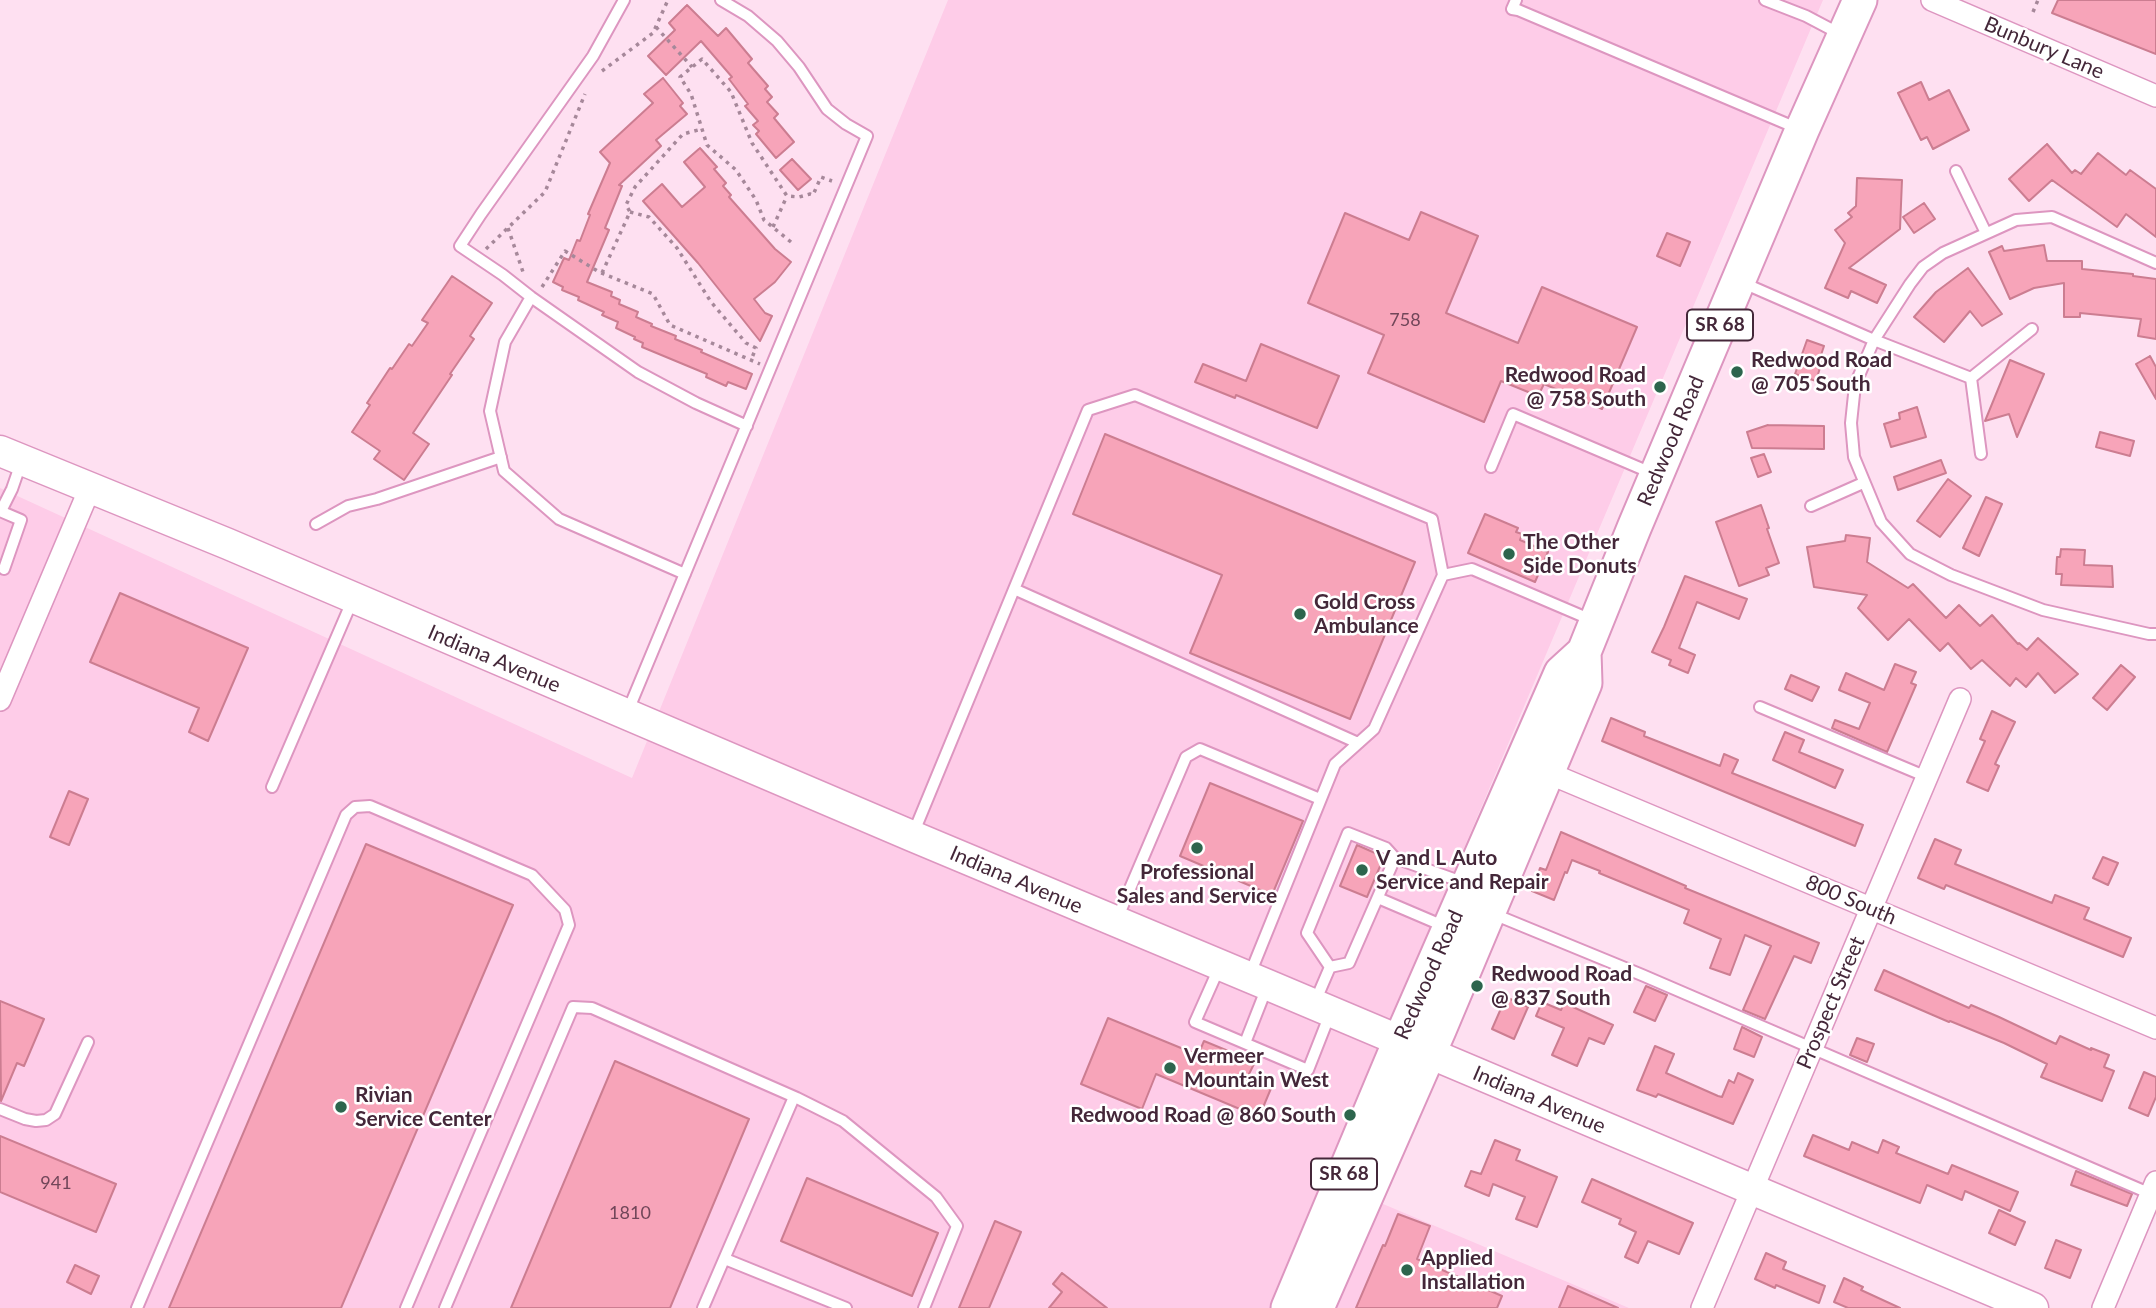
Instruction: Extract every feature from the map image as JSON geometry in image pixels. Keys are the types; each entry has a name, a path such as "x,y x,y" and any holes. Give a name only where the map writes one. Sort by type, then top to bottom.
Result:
{"main road":[{"name":"Redwood Road","path":"1317,1308 1414,1047 1450,928 1561,673 1584,652 1801,130 1860,0"},
{"name":"Redwood Road","path":"1288,1308 1414,1047 1488,912 1585,683 1584,652"}],"street":[{"name":"Bunbury Lane","path":"1941,2 2156,96"},
{"name":"Indiana Avenue","path":"11,456 2032,1308"},
{"path":"0,699 90,488"},
{"name":"Prospect Street","path":"1702,1308 1960,699"},
{"name":"800 South","path":"1546,772 2156,1028"},
{"path":"2103,1308 2153,1188"}],"lane":[{"path":"624,0 593,56 460,246 638,372 747,426"},
{"path":"626,715 867,136 827,109 799,67 777,41 748,16 721,0"},
{"path":"1516,0 1512,9 1801,130"},
{"path":"1765,0 1806,16 1844,36"},
{"path":"1956,171 1986,233"},
{"path":"2156,263 2052,218 2016,220 1943,253 1923,268 1910,284 1874,340 1855,385 1851,423 1854,457 1863,483 1881,522 1910,554 1951,575 2043,610 2156,634"},
{"path":"1739,281 1971,379"},
{"path":"531,297 505,342 490,411 505,471 559,519 685,574"},
{"path":"1971,379 2032,329"},
{"path":"1971,379 1981,454"},
{"path":"912,836 1088,410 1135,395 1432,519 1443,575 1374,729 1335,764 1320,799 1258,981 1245,1043"},
{"path":"1491,467 1513,414 1656,475"},
{"path":"4,569 21,520 0,511 12,489 11,456"},
{"path":"316,524 348,506 377,499 501,457"},
{"path":"1811,506 1863,483"},
{"path":"1443,575 1472,569 1597,622"},
{"path":"1014,589 1358,743"},
{"path":"272,787 353,598"},
{"path":"1760,707 1927,777"},
{"path":"1116,922 1186,757 1200,749 1320,799"},
{"path":"137,1308 346,815 355,807 370,806 532,875 565,910 569,925 406,1308"},
{"path":"1220,965 1195,1022 1308,1070 1330,967 1307,933 1349,833 1386,848 1395,858 1469,885"},
{"path":"1330,967 1349,962 1395,858"},
{"path":"1378,898 1450,928"},
{"path":"1488,912 2153,1188"},
{"path":"445,1308 573,1007 592,1008 843,1121 936,1197 957,1226 924,1308"},
{"path":"0,1108 36,1121 46,1120 55,1114 88,1042"},
{"path":"703,1308 794,1097"},
{"path":"725,1259 846,1308"}],"path":[{"path":"596,75 653,33 668,0"},
{"path":"2033,12 2038,0"},
{"path":"656,26 692,67"},
{"path":"787,196 752,143 731,92 702,59 680,77 691,94 707,145 736,170 756,200 764,220 791,242"},
{"path":"486,249 545,192 590,85"},
{"path":"702,130 683,134 635,187 626,205 630,212 649,217 677,248 710,302 746,343 757,348 751,360"},
{"path":"787,196 813,195 821,177"},
{"path":"773,228 787,196"},
{"path":"602,273 630,212"},
{"path":"508,228 524,274"},
{"path":"533,281 543,288 565,251 602,273 653,294 670,325 761,364"}],"shaded area":[{"path":"948,0 1823,0 1324,1179 1629,1308 0,1308 0,488 632,778"}],"building":[{"path":"2058,0 2156,0 2156,54 2052,13"},
{"path":"687,5 718,36 726,28 752,59 748,63 768,86 765,89 772,97 767,102 778,114 774,118 794,142 776,158 756,134 759,131 753,125 758,121 745,106 748,104 729,79 732,77 701,41 666,75 648,56 675,30 669,23"},
{"path":"663,78 683,103 680,106 687,114 656,140 661,146 619,185 622,186 605,228 609,230 587,282 612,292 611,296 620,300 619,304 638,312 636,317 652,324 651,326 752,374 746,389 728,382 726,386 706,377 707,374 642,347 643,343 634,339 635,337 616,328 618,322 602,315 604,312 578,300 579,297 562,290 563,287 553,282 564,258 569,260 577,240 580,241 590,215 588,214 610,163 600,152 653,103 644,94"},
{"path":"1921,82 1929,100 1949,90 1969,130 1933,149 1927,137 1921,140 1898,93"},
{"path":"2047,144 2072,173 2075,170 2081,174 2098,153 2126,175 2130,170 2156,189 2156,237 2126,214 2117,227 2052,180 2029,201 2009,179"},
{"path":"700,148 717,167 714,169 726,183 723,186 731,195 729,197 775,249 791,262 775,282 754,299 765,313 772,316 760,341 698,263 643,201 662,184 682,207 705,187 684,162"},
{"path":"792,159 811,179 798,190 780,170"},
{"path":"1857,178 1902,180 1900,229 1849,268 1886,285 1877,303 1851,291 1848,298 1825,288 1845,243 1835,230 1852,217 1848,213 1856,206"},
{"path":"1924,203 1935,219 1914,233 1903,217"},
{"path":"1421,212 1478,236 1446,313 1518,343 1542,287 1637,327 1602,409 1544,384 1538,396 1501,381 1484,422 1368,373 1384,335 1308,303 1345,213 1409,240"},
{"path":"1667,233 1690,242 1680,266 1657,256"},
{"path":"2044,245 2047,261 2082,261 2082,269 2156,279 2156,339 2138,336 2141,319 2080,313 2080,317 2064,317 2064,283 2034,288 2010,299 1989,252 2002,246 2004,251"},
{"path":"1968,268 2002,314 1982,326 1970,311 1944,342 1914,317 1936,292"},
{"path":"452,276 492,303 470,336 474,339 413,433 429,444 404,480 374,459 380,451 352,432 390,368 392,369 409,344 412,346 428,323 422,320"},
{"path":"1807,340 1824,346 1816,381 1795,374"},
{"path":"1261,344 1339,376 1317,428 1236,395 1235,398 1195,382 1203,364 1246,381"},
{"path":"2150,356 2156,367 2156,399 2136,364"},
{"path":"2010,360 2044,374 2017,437 2009,414 1985,421"},
{"path":"1917,407 1926,437 1891,447 1884,424 1900,419 1899,413"},
{"path":"1768,425 1824,426 1824,449 1752,448 1747,432"},
{"path":"2100,432 2134,441 2130,456 2096,447"},
{"name":"Gold Cross Ambulance","path":"1105,434 1415,562 1350,719 1190,653 1222,575 1073,514"},
{"path":"1764,454 1771,472 1758,477 1751,458"},
{"path":"1941,460 1946,473 1898,490 1894,477"},
{"path":"1948,479 1971,496 1940,537 1917,521"},
{"path":"1986,497 2002,504 1979,556 1963,548"},
{"path":"1761,505 1779,563 1766,568 1769,575 1739,586 1716,522"},
{"path":"1485,514 1518,528 1516,532 1522,534 1520,540 1548,552 1535,582 1468,553"},
{"path":"1846,535 1870,538 1867,562 1908,588 1913,584 1946,618 1959,605 1980,626 1992,615 2018,644 2027,650 2038,638 2078,674 2055,693 2038,673 2026,687 2016,678 2010,686 1982,660 1971,669 1948,643 1940,651 1909,619 1888,640 1858,608 1867,595 1814,587 1807,547 1845,541"},
{"path":"2061,549 2085,550 2084,565 2112,566 2113,587 2061,585 2062,574 2056,574 2057,557 2060,557"},
{"path":"1685,576 1747,599 1739,619 1697,602 1679,648 1695,655 1688,673 1669,665 1671,660 1652,652"},
{"path":"120,593 248,648 208,741 189,732 199,708 90,662"},
{"path":"1895,664 1916,672 1911,683 1916,685 1887,752 1832,728 1835,720 1859,729 1870,703 1839,690 1846,673 1884,690"},
{"path":"2121,665 2135,677 2107,710 2093,698"},
{"path":"1791,675 1819,687 1812,701 1785,689"},
{"path":"1992,711 2015,722 1995,764 1999,766 1988,791 1967,782 1985,741 1980,739"},
{"path":"1611,718 1645,732 1644,736 1720,766 1724,754 1738,760 1732,773 1863,825 1855,846 1602,741"},
{"path":"1785,732 1804,740 1799,752 1843,770 1835,788 1773,760"},
{"path":"1210,783 1303,821 1272,895 1180,856"},
{"path":"69,791 88,799 69,845 50,837"},
{"path":"1561,832 1686,886 1685,888 1819,943 1811,963 1794,956 1765,1019 1743,1010 1771,946 1745,935 1730,975 1710,968 1721,939 1684,923 1689,910 1572,860 1554,900 1532,891 1540,868 1546,870"},
{"path":"1935,839 1961,850 1955,864 2052,903 2055,895 2089,908 2084,919 2131,938 2123,957 1946,885 1944,889 1918,878"},
{"name":"Rivian Service Center","path":"366,844 513,905 341,1308 169,1308"},
{"name":"V and L Auto Service and Repair","path":"1357,845 1384,857 1367,897 1340,886"},
{"path":"2103,857 2118,863 2108,885 2093,878"},
{"path":"1884,970 1969,1008 1971,1005 1999,1017 2056,1044 2060,1036 2109,1055 2104,1067 2114,1071 2102,1101 2041,1077 2047,1064 2004,1043 1875,990"},
{"path":"1646,986 1667,995 1655,1021 1634,1012"},
{"path":"1506,997 1528,1007 1514,1039 1492,1029"},
{"path":"0,1001 44,1019 24,1066 17,1063 1,1101"},
{"path":"1542,1002 1561,1010 1564,1003 1613,1025 1604,1044 1589,1038 1577,1066 1552,1055 1564,1028 1536,1016"},
{"name":"Vermeer Mountain West","path":"1108,1018 1198,1055 1204,1041 1255,1062 1248,1076 1272,1086 1259,1117 1156,1074 1142,1109 1081,1084"},
{"path":"1742,1027 1762,1037 1754,1057 1734,1049"},
{"path":"1857,1038 1874,1044 1867,1062 1850,1055"},
{"path":"1655,1046 1674,1054 1666,1073 1718,1096 1722,1097 1729,1080 1734,1083 1738,1073 1753,1080 1733,1124 1658,1094 1656,1097 1637,1090"},
{"path":"615,1061 749,1119 670,1308 511,1308"},
{"path":"2144,1072 2156,1077 2156,1097 2148,1116 2129,1108"},
{"path":"1813,1135 1849,1150 1852,1142 1878,1153 1883,1140 1899,1147 1896,1153 1948,1174 1952,1165 2018,1192 2010,1211 1965,1191 1962,1200 1927,1185 1920,1203 1804,1156"},
{"path":"0,1136 116,1184 96,1232 0,1192"},
{"path":"1495,1140 1520,1150 1516,1160 1557,1177 1537,1227 1516,1219 1525,1197 1493,1184 1489,1196 1465,1186 1471,1171 1481,1174"},
{"path":"2076,1171 2132,1194 2127,1206 2071,1185"},
{"path":"807,1178 938,1233 912,1296 781,1241"},
{"path":"1592,1179 1693,1223 1679,1254 1648,1241 1638,1263 1625,1257 1636,1232 1619,1224 1621,1219 1582,1202"},
{"path":"1999,1210 2025,1222 2015,1245 1989,1233"},
{"name":"Applied Installation","path":"1398,1214 1430,1226 1417,1259 1502,1296 1497,1308 1356,1308"},
{"path":"995,1221 1021,1232 989,1308 959,1308"},
{"path":"2056,1240 2081,1250 2070,1278 2045,1268"},
{"path":"1766,1253 1786,1262 1783,1269 1825,1286 1819,1303 1755,1279"},
{"path":"75,1265 99,1276 91,1294 67,1282"},
{"path":"1062,1273 1107,1308 1049,1308 1062,1292 1053,1284"},
{"path":"1844,1278 1863,1287 1861,1290 1900,1308 1848,1308 1834,1302"},
{"path":"1568,1286 1618,1308 1559,1308"}],"place":[{"name":"Redwood Road @ 705 South","path":"1737,372"},
{"name":"Redwood Road @ 758 South","path":"1660,387"},
{"name":"The Other Side Donuts","path":"1509,554"},
{"name":"Gold Cross Ambulance","path":"1300,614"},
{"name":"Professional Sales and Service","path":"1197,848"},
{"name":"V and L Auto Service and Repair","path":"1362,870"},
{"name":"Redwood Road @ 837 South","path":"1477,986"},
{"name":"Vermeer Mountain West","path":"1170,1068"},
{"name":"Rivian Service Center","path":"341,1107"},
{"name":"Redwood Road @ 860 South","path":"1350,1115"},
{"name":"Applied Installation","path":"1407,1270"}]}
